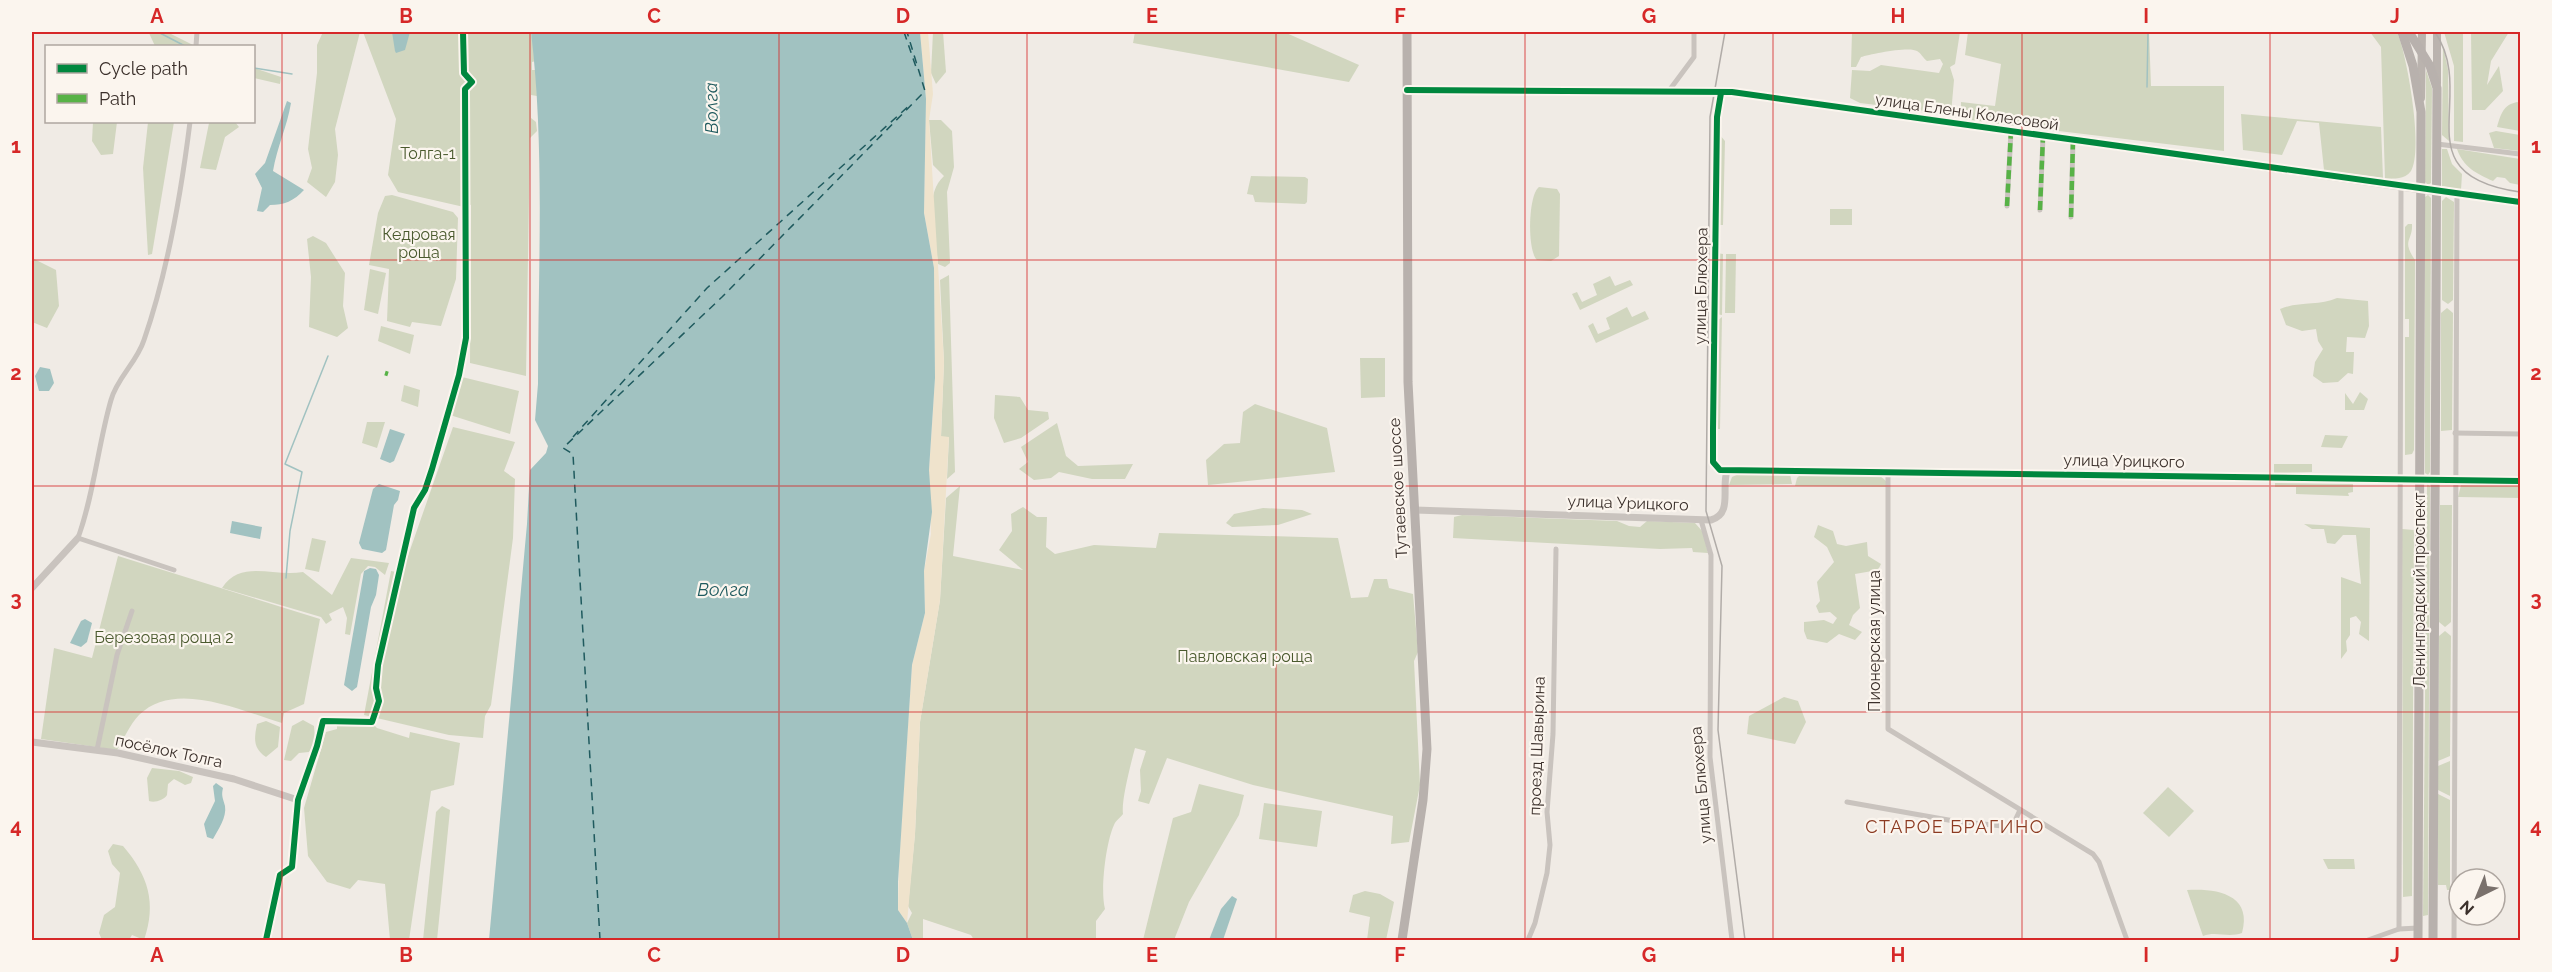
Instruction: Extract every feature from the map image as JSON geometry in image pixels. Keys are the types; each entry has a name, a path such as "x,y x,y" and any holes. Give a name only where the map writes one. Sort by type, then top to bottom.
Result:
{"main road":[{"name":"Тутаевское шоссе","path":"1402,940 1423,800 1427,749 1408,382 1407,32"},
{"name":"Ленинградский проспект","path":"2402,32 2413,66 2421,112 2418,940"},
{"name":"Ленинградский проспект","path":"2409,32 2430,66 2437,88 2433,940"},
{"path":"2421,112 2422,32"},
{"path":"2437,32 2437,88"}],"street":[{"path":"266,940 280,875 292,867 298,800 317,746 322,721 372,722 377,714 378,665 414,508 425,490 459,375 466,338 465,88 472,81 464,73 463,32"},
{"path":"1668,92 1694,57 1694,32"},
{"name":"улица Елены Колесовой","path":"1407,90 1721,93 2520,202"},
{"name":"улица Блюхера","path":"1721,93 1717,127 1713,451 1715,466 1727,471"},
{"path":"32,588 78,538 111,398 142,346 165,274 170,232 182,188 190,123"},
{"path":"2007,206 2012,131"},
{"path":"2040,210 2043,136"},
{"path":"2071,217 2073,140"},
{"path":"2437,144 2520,154"},
{"path":"2399,929 2401,187"},
{"path":"2454,940 2457,194"},
{"path":"2455,433 2520,434"},
{"name":"улица Урицкого","path":"1414,510 1715,519 1724,511 1727,471 1888,471 2520,481"},
{"name":"Пионерская улица","path":"1888,471 1888,729 2096,857 2127,940"},
{"name":"улица Блюхера","path":"1701,520 1711,555 1710,757 1732,940"},
{"path":"78,538 174,570"},
{"name":"проезд Шавырина","path":"1527,940 1535,922 1547,873 1550,845 1547,800 1553,734 1556,549"},
{"path":"97,750 117,656 132,610"},
{"name":"посёлок Толга","path":"32,742 97,750 206,772 298,800"},
{"path":"1847,802 1954,821 2012,827 2020,810"},
{"path":"2368,940 2399,929 2418,928"}],"green space":[{"path":"139,32 167,32 193,45 155,45 149,33"},
{"path":"323,32 360,32 335,129 338,155 335,182 326,197 307,182 312,168 308,149 317,73 317,45"},
{"name":"Толга-1","path":"363,32 531,32 536,61 532,62 532,70 536,70 537,96 531,95 531,118 536,122 537,131 530,138 526,376 470,363 471,205 464,203 464,207 398,192 388,175 396,119"},
{"path":"933,32 943,32 946,72 936,84 931,73"},
{"path":"1135,32 1284,32 1359,65 1349,82 1133,43"},
{"path":"1852,32 1960,32 1955,64 1950,67 1954,80 1951,114 1860,103 1850,98 1852,70 1870,71 1881,65 1939,73 1943,64 1940,59 1927,61 1917,51 1907,49 1861,57 1856,67 1851,67"},
{"path":"1968,32 2149,32 2151,86 2224,86 2224,151 1961,119 1961,102 1995,106 2001,64 1965,55"},
{"path":"2370,32 2397,32 2409,80 2415,124 2415,160 2411,171 2399,178 2385,179 2381,47"},
{"path":"2444,32 2463,32 2463,142 2454,141 2454,66"},
{"path":"2471,32 2509,32 2491,61 2487,85 2499,66 2503,91 2485,110 2472,110"},
{"path":"2443,46 2448,70 2449,141 2442,135"},
{"path":"255,68 281,77 280,84 255,78"},
{"path":"2426,70 2432,88 2431,183 2428,185 2425,182"},
{"path":"2512,103 2520,103 2520,131 2497,127 2501,114"},
{"path":"2241,114 2381,127 2383,178 2324,170 2319,123 2297,121 2282,155 2243,150"},
{"path":"929,120 941,120 952,131 954,167 947,192 950,263 945,267 938,264 932,217 933,194 937,184 944,176 933,165"},
{"path":"93,123 117,123 113,154 101,155 92,141"},
{"path":"148,123 174,123 152,254 148,255 143,168"},
{"path":"209,123 236,123 239,127 225,137 216,170 200,168"},
{"path":"2496,131 2520,135 2520,151 2494,148 2489,133"},
{"path":"1719,134 1725,141 1723,225 1718,225"},
{"path":"2442,149 2447,149 2452,164 2462,174 2461,190 2442,186"},
{"path":"2457,149 2520,159 2520,185 2510,183 2505,178 2497,177 2493,181 2476,173 2463,161"},
{"path":"1251,176 1305,177 1308,179 1307,202 1305,204 1255,202 1253,195 1247,194"},
{"path":"1539,187 1557,189 1560,194 1559,256 1551,261 1537,260 1530,235 1531,211 1535,192"},
{"name":"Кедровая роща","path":"392,195 453,212 458,218 456,279 441,326 412,322 410,327 387,321 389,269 369,265 378,213 385,196"},
{"path":"2428,195 2431,198 2430,472 2428,475 2425,473 2425,197"},
{"path":"2446,197 2454,202 2453,300 2448,304 2442,300 2442,201"},
{"path":"1830,209 1852,209 1852,225 1830,225"},
{"path":"2412,224 2408,244 2415,260 2414,450 2412,454 2405,455 2405,337 2409,337 2409,319 2405,319 2405,227"},
{"path":"313,236 326,243 345,273 343,306 348,328 337,337 309,327 311,277 307,239"},
{"path":"1717,253 1723,254 1722,315 1716,314"},
{"path":"1726,254 1736,254 1735,313 1725,313"},
{"path":"32,258 56,270 59,306 47,328 32,322"},
{"path":"370,269 386,273 378,314 364,310"},
{"path":"949,275 955,472 947,479 949,437 941,437 944,362 940,280"},
{"path":"1610,276 1615,286 1630,280 1633,285 1580,310 1572,294 1577,292 1582,302 1597,295 1593,284"},
{"path":"2337,298 2368,301 2369,326 2365,338 2347,337 2346,352 2354,352 2353,374 2348,373 2338,382 2323,383 2313,376 2315,362 2323,349 2318,341 2316,329 2302,331 2286,325 2280,309"},
{"path":"1627,307 1632,317 1645,311 1649,319 1596,343 1588,326 1593,323 1598,334 1610,329 1606,318"},
{"path":"2447,308 2453,313 2452,430 2441,431 2441,313"},
{"path":"1722,317 1720,429 1715,429 1717,321"},
{"path":"381,326 414,335 410,354 378,341"},
{"path":"1360,358 1385,358 1385,397 1361,398"},
{"path":"462,377 519,391 510,434 450,415"},
{"path":"404,385 420,390 418,407 401,401"},
{"path":"2360,392 2368,399 2364,410 2345,410 2345,393 2353,404"},
{"path":"995,395 1020,397 1028,410 1048,412 1049,419 1021,438 1004,443 994,418"},
{"path":"1255,404 1327,428 1335,472 1208,485 1206,460 1224,444 1240,443 1243,412"},
{"path":"367,422 385,422 377,448 362,443"},
{"path":"1057,423 1066,456 1078,466 1133,464 1125,479 1092,479 1059,472 1051,478 1034,480 1019,469 1028,462 1021,447"},
{"path":"453,427 515,442 504,471 515,479 513,538 491,705 485,716 483,738 449,735 364,715 391,571 402,573"},
{"path":"2325,435 2348,436 2342,448 2321,447"},
{"path":"2274,464 2312,464 2312,472 2274,473"},
{"path":"1741,473 1790,474 1792,484 1729,485 1732,477"},
{"path":"1801,474 1879,475 1886,481 1886,487 1795,486"},
{"path":"2275,483 2353,484 2353,492 2348,493 2349,496 2296,494 2296,487 2275,487"},
{"path":"2427,484 2430,486 2428,915 2423,916"},
{"path":"2461,485 2520,486 2520,498 2458,497"},
{"name":"Павловская роща","path":"960,486 953,556 1023,570 999,550 1012,531 1011,514 1023,507 1037,517 1047,517 1046,547 1055,554 1094,545 1156,548 1159,533 1338,538 1351,598 1368,597 1374,579 1387,579 1389,588 1413,594 1418,652 1414,661 1420,785 1409,842 1391,844 1393,816 1253,785 1167,758 1149,804 1138,801 1141,791 1140,770 1146,751 1135,748 1125,791 1123,814 1115,823 1111,833 1105,866 1105,909 1096,921 1096,940 974,940 971,935 923,919 923,940 913,940 907,923 912,913 908,906 915,834 920,722 940,600 946,498"},
{"path":"2440,505 2452,505 2451,622 2445,627 2439,622"},
{"path":"1263,508 1302,510 1312,514 1278,525 1232,527 1226,523 1234,514"},
{"path":"1462,515 1617,521 1629,526 1640,527 1647,521 1695,523 1703,532 1708,553 1693,552 1692,548 1660,549 1453,538 1454,517"},
{"path":"2304,524 2370,528 2369,641 2359,634 2361,622 2356,616 2350,618 2350,635 2346,641 2347,651 2341,659 2341,577 2361,584 2356,535 2343,535 2335,544 2327,543 2324,529 2312,529"},
{"path":"1818,525 1833,531 1837,544 1846,546 1867,542 1868,556 1881,564 1878,570 1855,574 1860,608 1853,615 1849,625 1862,632 1855,640 1839,634 1827,643 1807,639 1804,631 1804,622 1824,620 1833,624 1837,618 1830,612 1819,613 1816,606 1820,601 1817,582 1834,562 1827,547 1814,537"},
{"path":"2402,529 2414,530 2412,896 2403,897"},
{"path":"312,538 326,541 319,572 305,569"},
{"name":"Березовая роща 2","path":"118,556 320,619 304,704 284,713 282,723 209,701 171,699 154,705 139,715 117,750 41,739 54,648 92,658"},
{"path":"351,558 389,563 385,575 375,567 368,566 361,574 350,635 345,634 347,618 343,607 329,614 332,620 326,624 321,617 222,588 238,574 248,572 303,572 332,595"},
{"path":"2445,631 2451,636 2450,756 2438,761 2439,636"},
{"path":"1784,697 1798,701 1806,722 1795,744 1747,734 1749,716"},
{"path":"303,720 314,726 315,740 309,752 299,753 291,761 284,760 292,726"},
{"path":"266,721 280,727 278,747 266,757 257,747 255,739 257,724"},
{"path":"372,723 377,728 409,738 410,732 460,743 454,785 431,791 409,940 390,940 385,884 358,880 350,889 327,882 308,856 304,808 326,732 337,729 337,724"},
{"path":"2450,761 2450,796 2438,790 2438,766"},
{"path":"152,768 179,771 193,777 191,783 185,785 174,779 168,784 166,797 151,802 149,801 147,778"},
{"path":"1199,784 1244,795 1239,815 1189,902 1174,940 1143,940 1173,818 1191,812"},
{"path":"2168,787 2194,811 2169,837 2143,813"},
{"path":"2438,794 2450,800 2450,867 2447,867 2447,890 2446,885 2438,885"},
{"path":"1264,803 1322,811 1317,847 1259,839"},
{"path":"442,806 450,810 437,940 423,940 436,812"},
{"path":"113,844 123,846 132,857 148,890 150,914 144,940 132,935 129,940 102,940 99,933 104,915 115,907 120,873 112,864 108,851"},
{"path":"2323,859 2354,859 2355,869 2328,869"},
{"path":"2187,890 2209,890 2230,896 2242,910 2244,920 2242,933 2203,936"},
{"path":"1365,891 1380,894 1394,902 1386,940 1367,940 1370,917 1349,912 1353,895"}],"sand":[{"path":"920,32 928,32 933,94 929,120 944,362 941,436 949,437 940,600 920,722 915,834 907,923 898,910 899,862 912,665 925,613 924,571 931,534 929,470 935,378 934,268 924,213 926,99"}],"water":[{"path":"392,32 410,32 405,50 396,53"},
{"name":"Волга","path":"531,32 920,32 926,99 924,213 934,268 935,378 929,470 932,512 924,571 925,613 912,665 898,882 898,910 907,923 913,940 489,940 530,470 546,453 548,446 535,420 538,384 539,164"},
{"path":"287,101 291,103 273,171 304,190 288,202 270,205 263,212 257,211 262,188 255,174 265,163"},
{"path":"40,367 50,369 54,383 49,391 39,391 35,376"},
{"path":"390,429 405,434 394,461 390,463 380,459"},
{"path":"379,484 400,491 394,505 386,550 382,553 362,549 359,543 373,489"},
{"path":"232,521 262,527 260,539 230,533"},
{"path":"370,568 376,569 379,575 357,687 352,691 344,685 364,571"},
{"path":"85,619 92,623 87,642 81,647 70,643 81,621"},
{"path":"216,783 223,788 225,815 213,839 207,837 204,824 215,801 213,786"},
{"path":"1232,896 1237,899 1223,940 1209,940 1221,909"}],"waterway":[{"path":"158,32 183,45"},
{"path":"2147,87 2148,32"},
{"path":"255,68 292,74"},
{"path":"286,578 290,531 302,472 285,464 328,356"}],"ferry route":[{"path":"904,32 917,70"},
{"path":"600,940 573,454 563,448 722,297 925,91 907,32"},
{"path":"573,437 707,288 911,104"}],"tram line":[{"path":"1725,32 1710,117 1706,511 1722,566 1718,730 1745,940"},
{"path":"2435,32 2446,57 2450,82 2449,130 2452,151 2462,169 2484,183 2520,192"}],"marked path":[{"path":"2007,206 2011,131"},
{"path":"2040,210 2043,136"},
{"path":"2071,217 2073,140"}],"cycle path":[{"path":"266,940 280,875 292,867 298,800 317,746 323,721 372,722 379,701 376,688 378,665 414,508 425,490 459,375 466,338 465,89 472,82 464,73 463,32"},
{"path":"1407,90 1732,92 2520,202"},
{"path":"1721,93 1717,117 1713,429 1713,462 1720,470 2520,481"}],"district":[{"name":"СТАРОЕ БРАГИНО","path":"1955,826"}]}
